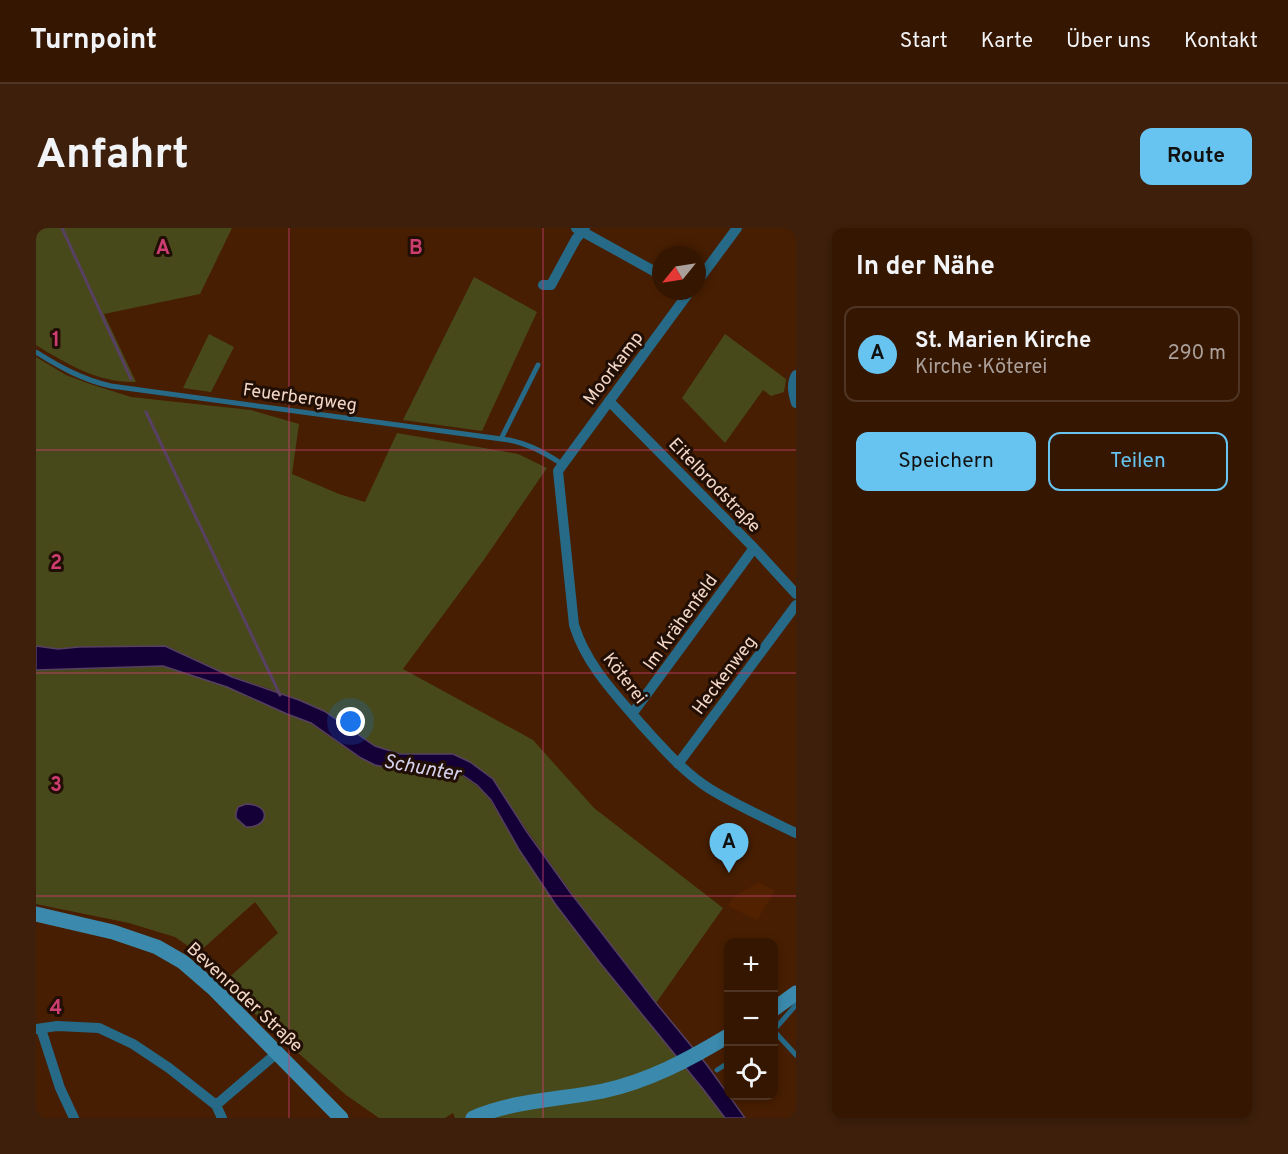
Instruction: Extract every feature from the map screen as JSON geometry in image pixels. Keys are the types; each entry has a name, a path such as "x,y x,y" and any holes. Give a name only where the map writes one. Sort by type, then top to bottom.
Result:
{"main road":[{"name":"Bevenroder Straße","path":"36,914 113,932 157,947 183,962 213,988 341,1118"},
{"path":"778,1012 796,993"},
{"path":"473,1118 502,1108 538,1100 579,1095 637,1082 678,1065 724,1039"}],"street":[{"path":"706,270 737,228"},
{"path":"543,285 551,285 581,229 652,270"},
{"name":"Moorkamp","path":"562,464 683,300"},
{"path":"796,375 793,387 796,403"},
{"name":"Eitelbrodstraße","path":"609,401 754,548 796,594"},
{"name":"Köterei","path":"562,464 558,475 574,625 578,639 590,660 607,685 678,764 710,789 796,833"},
{"name":"Im Krähenfeld","path":"632,714 754,548"},
{"name":"Heckenweg","path":"678,764 796,604"},
{"path":"74,1118 60,1088 39,1029 57,1026 99,1028 133,1044 169,1068 216,1105 222,1118"},
{"path":"216,1105 277,1053"}],"lane":[{"name":"Feuerbergweg","path":"36,352 55,365 87,380 111,386 501,439 524,443 562,464"},
{"path":"501,439 538,365"},
{"path":"778,1012 796,1005"},
{"path":"778,1035 796,1055"},
{"path":"717,1070 724,1065"}],"shaded area":[{"path":"36,228 232,228 200,294 104,314 136,382 96,376 36,345"},
{"path":"474,277 537,312 482,431 403,420"},
{"path":"209,334 234,347 211,392 183,388"},
{"path":"725,334 786,379 784,392 771,396 763,390 725,443 682,398"},
{"path":"36,357 66,375 131,397 251,410 299,424 292,474 339,494 365,502 397,433 518,454 547,468 483,561 403,669 533,740 594,808 723,908 656,1003 572,893 493,779 375,746 324,711 233,677 166,646 58,649 36,646"},
{"path":"163,666 227,687 310,723 361,759 408,772 458,773 477,786 490,800 556,905 725,1118 455,1118 453,1113 445,1118 379,1118 346,1095 223,983 278,933 255,902 198,953 175,937 129,923 36,904 36,670"},
{"path":"759,882 775,891 757,920 728,906 733,897"}],"water":[{"name":"Schunter","path":"36,646 58,649 165,646 232,677 324,711 375,746 400,754 453,754 470,762 493,779 570,892 707,1065 724,1089 724,1100 732,1100 745,1118 725,1118 556,905 520,851 491,800 477,785 458,772 408,772 375,765 361,758 311,723 227,687 163,666 36,670"},
{"path":"246,804 254,805 263,812 263,820 259,824 246,827 236,818 238,807"}],"waterway":[{"path":"62,228 131,379"},
{"path":"146,412 280,695"}],"place":[{"name":"St. Marien Kirche","path":"729,873"}]}
